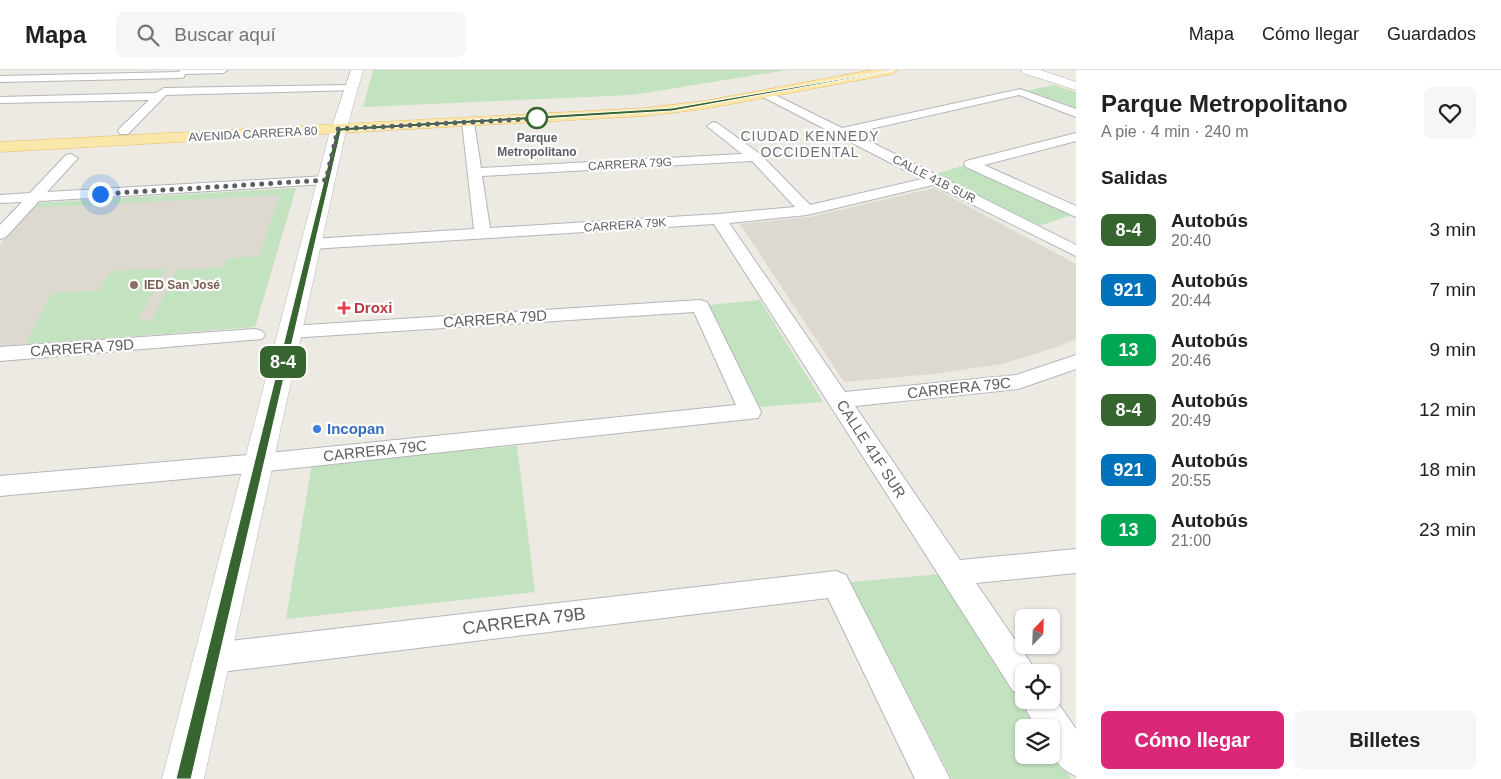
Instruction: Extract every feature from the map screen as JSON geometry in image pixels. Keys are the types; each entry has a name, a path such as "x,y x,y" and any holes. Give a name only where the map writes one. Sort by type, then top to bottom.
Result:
{"main road":[{"name":"AVENIDA CARRERA 80","path":"0,147 644,103 843,70"},
{"name":"AVENIDA CARRERA 80","path":"0,136 340,124 468,122 654,112 704,105 892,70"}],"street":[{"path":"0,79 223,70"},
{"path":"183,779 326,180 340,124 357,70"},
{"path":"1027,70 1076,86"},
{"path":"124,131 183,72"},
{"path":"0,100 351,88"},
{"path":"842,132 1020,92 1076,113"},
{"name":"CALLE 41B SUR","path":"766,94 1076,251"},
{"path":"468,122 482,234"},
{"path":"713,126 755,157 807,210"},
{"path":"1076,137 971,164 1076,212"},
{"name":"CARRERA 79G","path":"474,172 755,157"},
{"path":"0,234 71,158"},
{"path":"0,200 326,180"},
{"name":"CARRERA 79K","path":"311,244 719,219 807,210 935,180"},
{"name":"CALLE 41F SUR","path":"719,219 1015,666"},
{"name":"CARRERA 79D","path":"290,332 700,306 750,412"},
{"name":"CARRERA 79D","path":"0,354 255,335"},
{"name":"CARRERA 79C","path":"839,400 1018,382 1076,362"},
{"name":"CARRERA 79C","path":"0,486 259,462 750,412"},
{"path":"953,573 1076,561"},
{"name":"CARRERA 79B","path":"212,658 836,584 933,779"},
{"path":"1043,709 1076,759"}],"shaded area":[{"name":"IED San José","path":"296,188 255,327 0,346 0,244 37,203"},
{"path":"934,188 1076,264 1076,339 1002,364 933,374 844,382 740,224 810,217"}],"green space":[{"path":"373,70 788,70 632,95 363,107"},
{"path":"1054,85 1076,92 1076,110 1024,91"},
{"path":"966,165 1071,215 1039,226 935,174"},
{"path":"296,188 255,327 26,344 52,293 99,290 111,271 166,268 138,321 151,321 177,270 224,267 227,259 259,256 280,195 32,208 37,203"},
{"path":"760,300 823,402 760,407 708,305"},
{"path":"517,446 535,592 286,619 312,464"},
{"path":"941,574 1015,690 1015,709 1027,709 1034,719 1015,719 1015,764 1060,764 1060,761 1071,779 952,779 850,582"}],"bus line":[{"name":"8-4","path":"183,779 338,129 672,110 892,70"}],"place":[{"name":"Parque Metropolitano","path":"537,118"},
{"name":"IED San José","path":"134,285"},
{"name":"Droxi","path":"344,308"},
{"name":"Incopan","path":"317,429"}],"district":[{"name":"CIUDAD KENNEDY OCCIDENTAL","path":"810,144"}],"route":[{"path":"100,194 326,180 338,129 547,118 537,118"}]}
